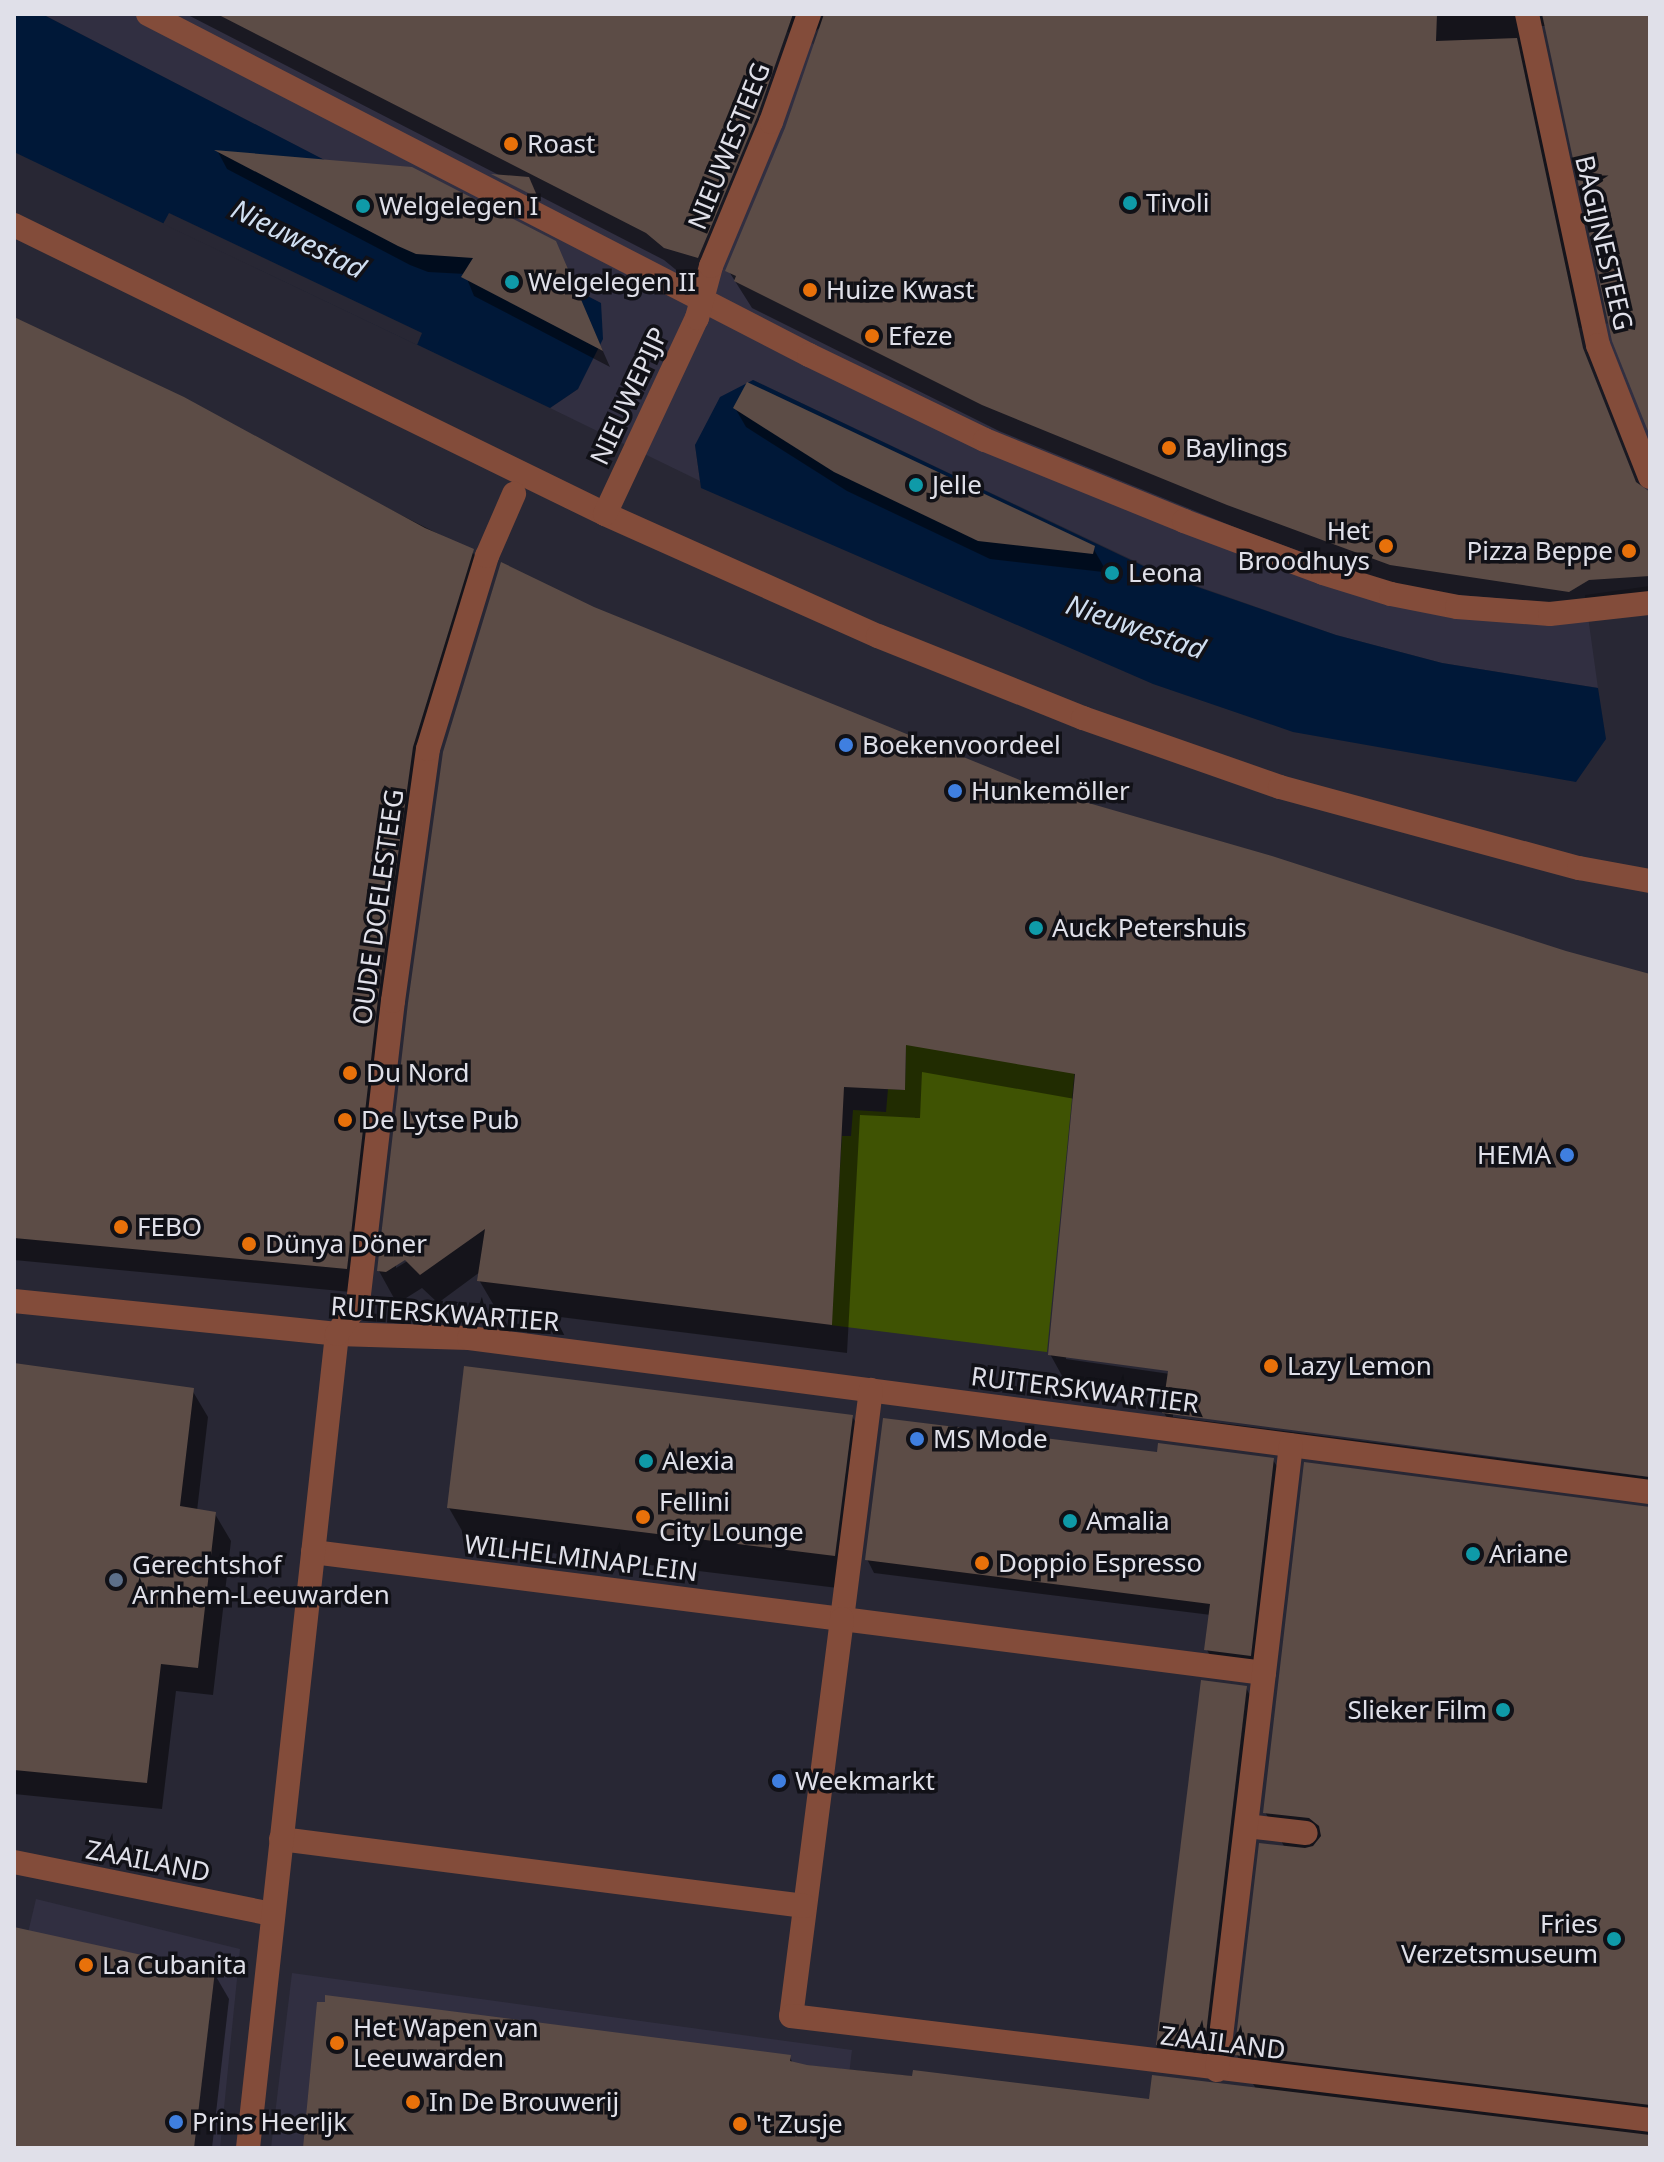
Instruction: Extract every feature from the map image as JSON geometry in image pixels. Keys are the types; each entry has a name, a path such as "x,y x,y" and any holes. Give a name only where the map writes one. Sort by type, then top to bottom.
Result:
{"street":[{"path":"148,14 701,300 985,440 1323,573 1391,594 1457,607 1512,613 1587,613 1650,603"},
{"name":"NIEUWESTEEG","path":"701,300 809,14"},
{"name":"BAGIJNESTEEG","path":"1527,14 1581,283 1598,345 1650,477"},
{"path":"14,225 605,514 878,636 1097,723 1280,787 1579,868 1650,881"},
{"name":"NIEUWEPIJP","path":"605,514 697,318 701,300"},
{"name":"OUDE DOELESTEEG","path":"337,1334 358,1303 393,1001 428,749 487,556 514,494"},
{"name":"RUITERSKWARTIER","path":"14,1301 337,1334 469,1338 1650,1492"},
{"path":"248,2148 271,1914 337,1334"},
{"path":"281,1839 805,1906 871,1390"},
{"path":"1217,2070 1291,1445"},
{"name":"WILHELMINAPLEIN","path":"313,1552 1264,1673"},
{"path":"1247,1826 1306,1833"},
{"name":"ZAAILAND","path":"14,1862 271,1914"},
{"name":"ZAAILAND","path":"805,1906 791,2016 1217,2070 1650,2120"}],"shaded area":[{"path":"42,14 751,14 1319,288 1565,330 1650,317 1650,586 1585,595 1598,688 1442,663 1336,635 1160,573 753,380 695,445 700,481 550,408 578,389 600,303"},
{"path":"36,1899 240,1949 220,2148 14,2148 14,1992"},
{"path":"292,1973 852,2050 840,2148 271,2148"}],"green space":[{"path":"1083,987 1047,1352 830,1325 842,1136 851,1136 853,1110 886,1112 888,1089 905,1090 906,1044"}],"water":[{"name":"Nieuwestad","path":"14,14 42,14 601,303 603,339 578,389 550,408 14,152"},
{"name":"Nieuwestad","path":"753,380 1160,574 1336,635 1442,663 1598,688 1606,739 1576,782 1293,732 1153,684 701,488 695,445 720,397"}],"pier":[{"path":"169,213 422,333 417,345 163,224"}],"building":[{"path":"217,14 793,14 757,117 698,258 664,248 646,233"},
{"path":"824,14 1437,14 1436,41 1517,38 1583,348 1636,482 1650,492 1650,576 1589,580 1569,592 1390,565 1227,505 982,405 734,281 736,276 725,271 785,128"},
{"path":"1542,14 1650,14 1650,436 1612,341"},
{"path":"214,150 412,167 556,241 603,351 461,277 473,258 416,254"},
{"path":"491,174 529,177 538,198"},
{"path":"14,317 184,397 425,528 474,549 413,747 378,999 347,1269 14,1238"},
{"name":"Jelle","path":"747,382 1095,546 1093,554 978,541 834,472 733,408"},
{"path":"501,562 594,607 1047,791 1272,856 1566,951 1650,974 1650,1477 1162,1413 1168,1371 1048,1355 1075,1074 906,1045 905,1090 844,1087 832,1325 477,1281 485,1229 420,1275 405,1260 386,1272 377,1271 408,1003 443,752"},
{"path":"14,1363 194,1388 180,1506 216,1512 198,1668 161,1664 147,1783 14,1770"},
{"name":"Alexia","path":"464,1366 853,1415 835,1556 447,1508"},
{"name":"Amalia","path":"883,1418 1157,1452 1158,1443 1274,1458 1251,1656 1204,1650 1210,1604 865,1560"},
{"path":"1304,1462 1650,1507 1650,2105 1234,2055 1259,1843 1305,1848 1313,1846 1321,1836 1319,1826 1309,1818 1263,1813"},
{"path":"1201,1680 1247,1686 1204,2051 1156,2045"},
{"path":"14,1927 215,1971 194,2148 14,2148"},
{"path":"325,1995 791,2055 790,2061 807,2065 912,2076 913,2070 1149,2099 1152,2075 1650,2135 1650,2148 303,2148 317,2002 325,2002"}],"place":[{"name":"Roast","path":"511,144"},
{"name":"Tivoli","path":"1130,203"},
{"name":"Welgelegen I","path":"363,206"},
{"name":"Welgelegen II","path":"512,282"},
{"name":"Huize Kwast","path":"810,290"},
{"name":"Efeze","path":"872,336"},
{"name":"Baylings","path":"1169,448"},
{"name":"Jelle","path":"916,485"},
{"name":"Het Broodhuys","path":"1386,546"},
{"name":"Pizza Beppe","path":"1629,551"},
{"name":"Leona","path":"1112,573"},
{"name":"Boekenvoordeel","path":"846,745"},
{"name":"Hunkemöller","path":"955,791"},
{"name":"Auck Petershuis","path":"1036,928"},
{"name":"Du Nord","path":"350,1073"},
{"name":"De Lytse Pub","path":"345,1120"},
{"name":"HEMA","path":"1567,1155"},
{"name":"FEBO","path":"121,1227"},
{"name":"Dünya Döner","path":"249,1244"},
{"name":"Lazy Lemon","path":"1271,1366"},
{"name":"MS Mode","path":"917,1439"},
{"name":"Alexia","path":"646,1461"},
{"name":"Fellini City Lounge","path":"643,1517"},
{"name":"Amalia","path":"1070,1521"},
{"name":"Ariane","path":"1473,1554"},
{"name":"Doppio Espresso","path":"982,1563"},
{"name":"Gerechtshof Arnhem-Leeuwarden","path":"116,1580"},
{"name":"Slieker Film","path":"1503,1710"},
{"name":"Weekmarkt","path":"779,1781"},
{"name":"Fries Verzetsmuseum","path":"1614,1939"},
{"name":"La Cubanita","path":"86,1965"},
{"name":"Het Wapen van Leeuwarden","path":"337,2043"},
{"name":"In De Brouwerij","path":"413,2102"},
{"name":"Prins Heerljk","path":"176,2122"},
{"name":"'t Zusje","path":"740,2124"}]}
